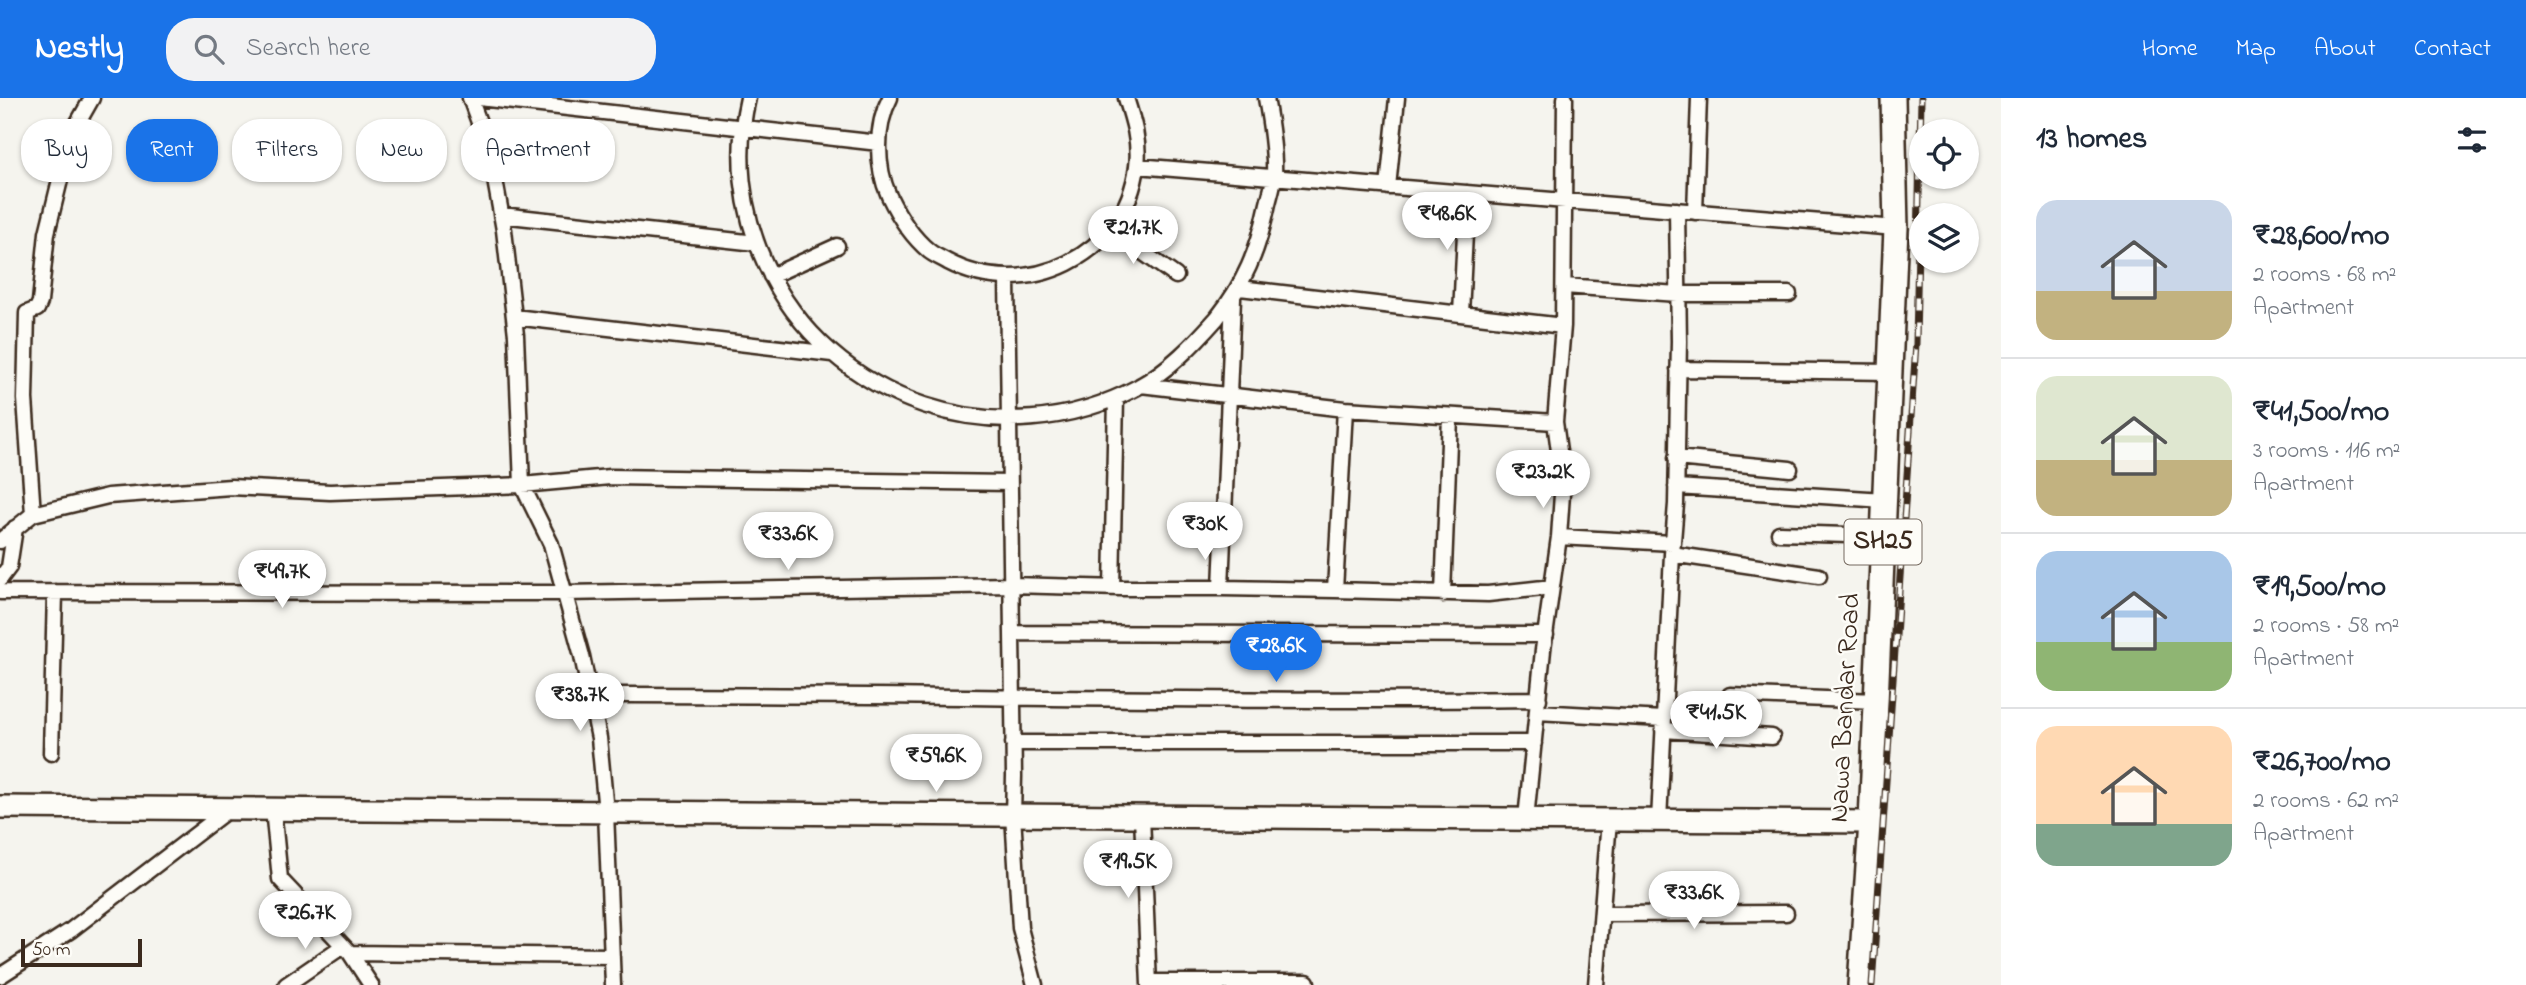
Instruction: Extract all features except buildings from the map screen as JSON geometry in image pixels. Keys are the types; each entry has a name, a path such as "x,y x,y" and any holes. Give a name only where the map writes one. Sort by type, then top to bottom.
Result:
{"main road":[{"name":"Nawa Bandar Road","path":"1860,985 1871,822 1896,228 1893,98"},
{"path":"0,807 1871,822"}],"street":[{"path":"33,514 25,399 27,313 37,309 40,302 47,233 71,135 92,98"},
{"path":"470,98 490,152 501,215 514,317 522,485 551,544 599,738 606,812 613,985"},
{"path":"479,98 879,144"},
{"path":"748,98 741,128 742,186 756,243 771,276 800,321 832,354 885,390 945,413 1009,421 1064,415 1116,398 1141,386 1192,347 1236,293 1260,240 1274,177 1266,98"},
{"path":"890,98 879,144 884,184 901,222 930,252 966,271 1007,279 1044,274 1078,258 1110,229 1127,202 1137,166 1136,127 1126,98"},
{"path":"1388,187 1397,98"},
{"path":"1526,819 1559,537 1563,480 1555,422 1563,326 1565,98"},
{"path":"1695,212 1699,98"},
{"path":"1137,166 1896,228"},
{"path":"1461,314 1467,193"},
{"path":"1659,821 1676,487 1677,211"},
{"path":"501,215 756,243"},
{"path":"1110,229 1176,276"},
{"path":"771,276 837,246"},
{"path":"1007,279 1013,815 1020,928 1035,985"},
{"path":"1564,286 1678,294 1790,294"},
{"path":"1236,293 1563,326"},
{"path":"1221,588 1236,293"},
{"path":"514,317 832,354"},
{"path":"1678,369 1890,372"},
{"path":"1141,386 1345,408 1555,422"},
{"path":"1112,588 1116,398"},
{"path":"1335,590 1345,408"},
{"path":"1443,594 1450,416"},
{"path":"1676,458 1790,469"},
{"path":"0,541 33,514 108,496 231,487 330,492 522,485 610,477 1010,483"},
{"path":"1676,487 1885,500"},
{"path":"0,579 9,567 15,528"},
{"path":"1779,533 1883,536"},
{"path":"1559,537 1672,548 1819,576"},
{"path":"0,592 565,593 1011,584 1488,594 1552,587"},
{"path":"51,753 55,593"},
{"path":"1012,633 1546,635"},
{"path":"590,695 789,695 1538,706 1663,725 1772,737"},
{"path":"1730,695 1876,701"},
{"path":"1013,743 1534,743"},
{"path":"0,976 71,930 231,808"},
{"path":"273,809 280,879 347,950 371,985"},
{"path":"1142,816 1149,983 1307,982"},
{"path":"1596,985 1609,820"},
{"path":"1602,914 1786,913"},
{"path":"286,985 347,950 612,956"}],"railway":[{"path":"1872,985 1916,344 1921,98"}]}
